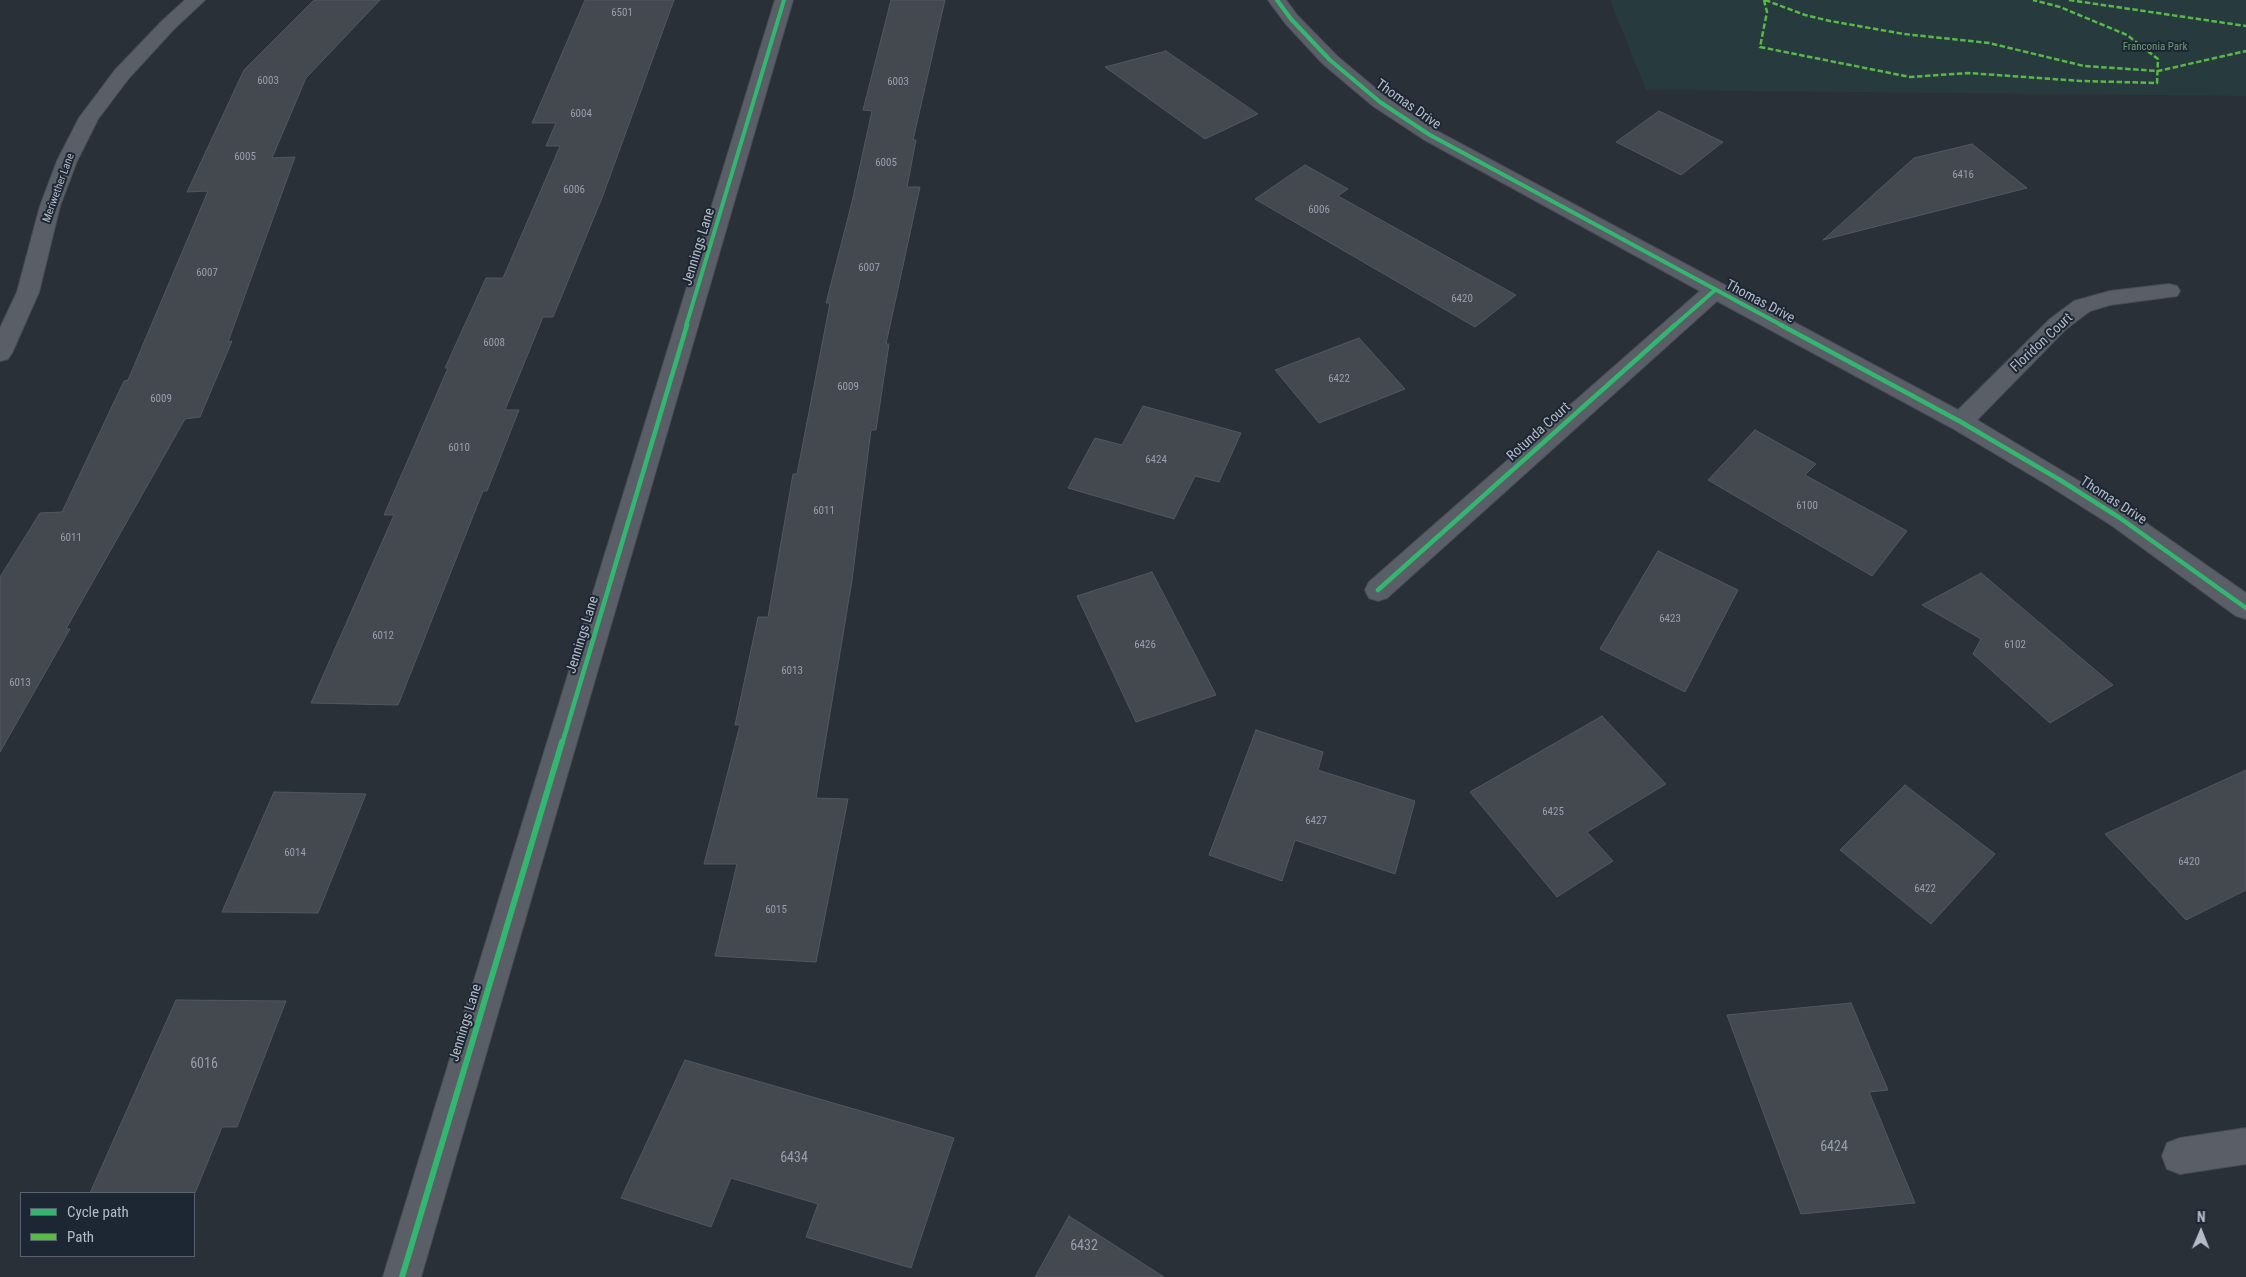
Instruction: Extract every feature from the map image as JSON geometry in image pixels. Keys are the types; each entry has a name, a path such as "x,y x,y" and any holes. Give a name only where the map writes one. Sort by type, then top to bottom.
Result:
{"street":[{"name":"Meriwether Lane","path":"0,352 28,292 50,206 67,161 89,118 122,74 168,25 196,0"},
{"name":"Jennings Lane","path":"402,1277 784,0"},
{"name":"Thomas Drive","path":"1277,0 1291,19 1330,60 1380,102 1430,135 1961,422 2060,480 2120,518 2246,608"},
{"name":"Rotunda Court","path":"1378,590 1715,290"},
{"name":"Floridon Court","path":"1961,422 2058,324 2082,306 2118,296 2169,291"},
{"path":"2180,1156 2246,1146"}],"green space":[{"name":"Franconia Park","path":"1610,0 2246,0 2246,96 1646,90"}],"building":[{"path":"314,0 380,0 306,78 272,158 295,157 228,342 232,341 200,417 185,419 66,629 70,629 0,752 0,577 40,513 62,512 124,381 128,380 208,191 187,192 244,70"},
{"path":"585,0 674,0 602,198 553,317 543,317 505,410 519,410 487,491 483,491 398,705 311,703 394,515 384,515 448,368 445,368 486,278 503,278 560,146 546,146 556,123 532,123"},
{"path":"891,0 945,0 913,140 916,140 907,187 920,187 886,344 889,344 876,430 871,430 852,580 816,798 848,799 816,962 715,956 737,864 704,864 740,725 735,725 758,617 768,617 793,474 797,474 830,303 826,303 852,202 872,111 863,110"},
{"path":"1166,51 1258,114 1205,139 1105,67"},
{"path":"1659,111 1723,142 1681,175 1616,142"},
{"path":"1972,144 2027,188 1823,240 1914,158"},
{"path":"1305,165 1348,189 1338,196 1516,295 1475,327 1255,199"},
{"path":"1359,338 1405,389 1319,423 1275,370"},
{"path":"1143,406 1241,433 1219,482 1195,476 1174,519 1068,488 1095,438 1122,445"},
{"path":"1755,430 1816,464 1805,475 1907,531 1872,576 1708,480"},
{"path":"1658,551 1738,590 1685,692 1600,649"},
{"path":"1152,572 1216,695 1136,722 1077,596"},
{"path":"1981,573 2113,685 2050,723 1973,654 1981,639 1922,605"},
{"path":"1602,716 1666,784 1587,832 1613,861 1557,897 1470,792"},
{"path":"1256,730 1323,752 1318,770 1415,801 1395,874 1295,840 1282,881 1209,855"},
{"path":"2246,770 2246,890 2186,920 2105,834"},
{"path":"1905,785 1995,854 1931,924 1840,850"},
{"path":"274,792 366,794 318,913 222,912"},
{"path":"176,1000 286,1001 237,1127 222,1127 195,1193 90,1192"},
{"path":"1851,1003 1888,1090 1869,1092 1915,1203 1801,1214 1727,1015"},
{"path":"685,1060 954,1138 911,1268 806,1237 818,1204 731,1178 711,1227 621,1198"},
{"path":"1069,1216 1164,1277 1035,1277"}],"marked path":[{"path":"1764,0 1767,12 1760,47 1910,77 1968,73 2081,81 2157,83 2158,59 2127,35 2060,7 2033,0"},
{"path":"1765,0 1805,15 1830,21 1904,34 1989,43 2084,66 2158,71 2246,51"},
{"path":"2069,0 2246,26"}],"cycle path":[{"path":"402,1277 784,0"},
{"path":"1277,0 1291,19 1330,60 1380,102 1430,135 1961,422 2060,480 2120,518 2246,608"},
{"path":"1378,590 1715,290"}]}
